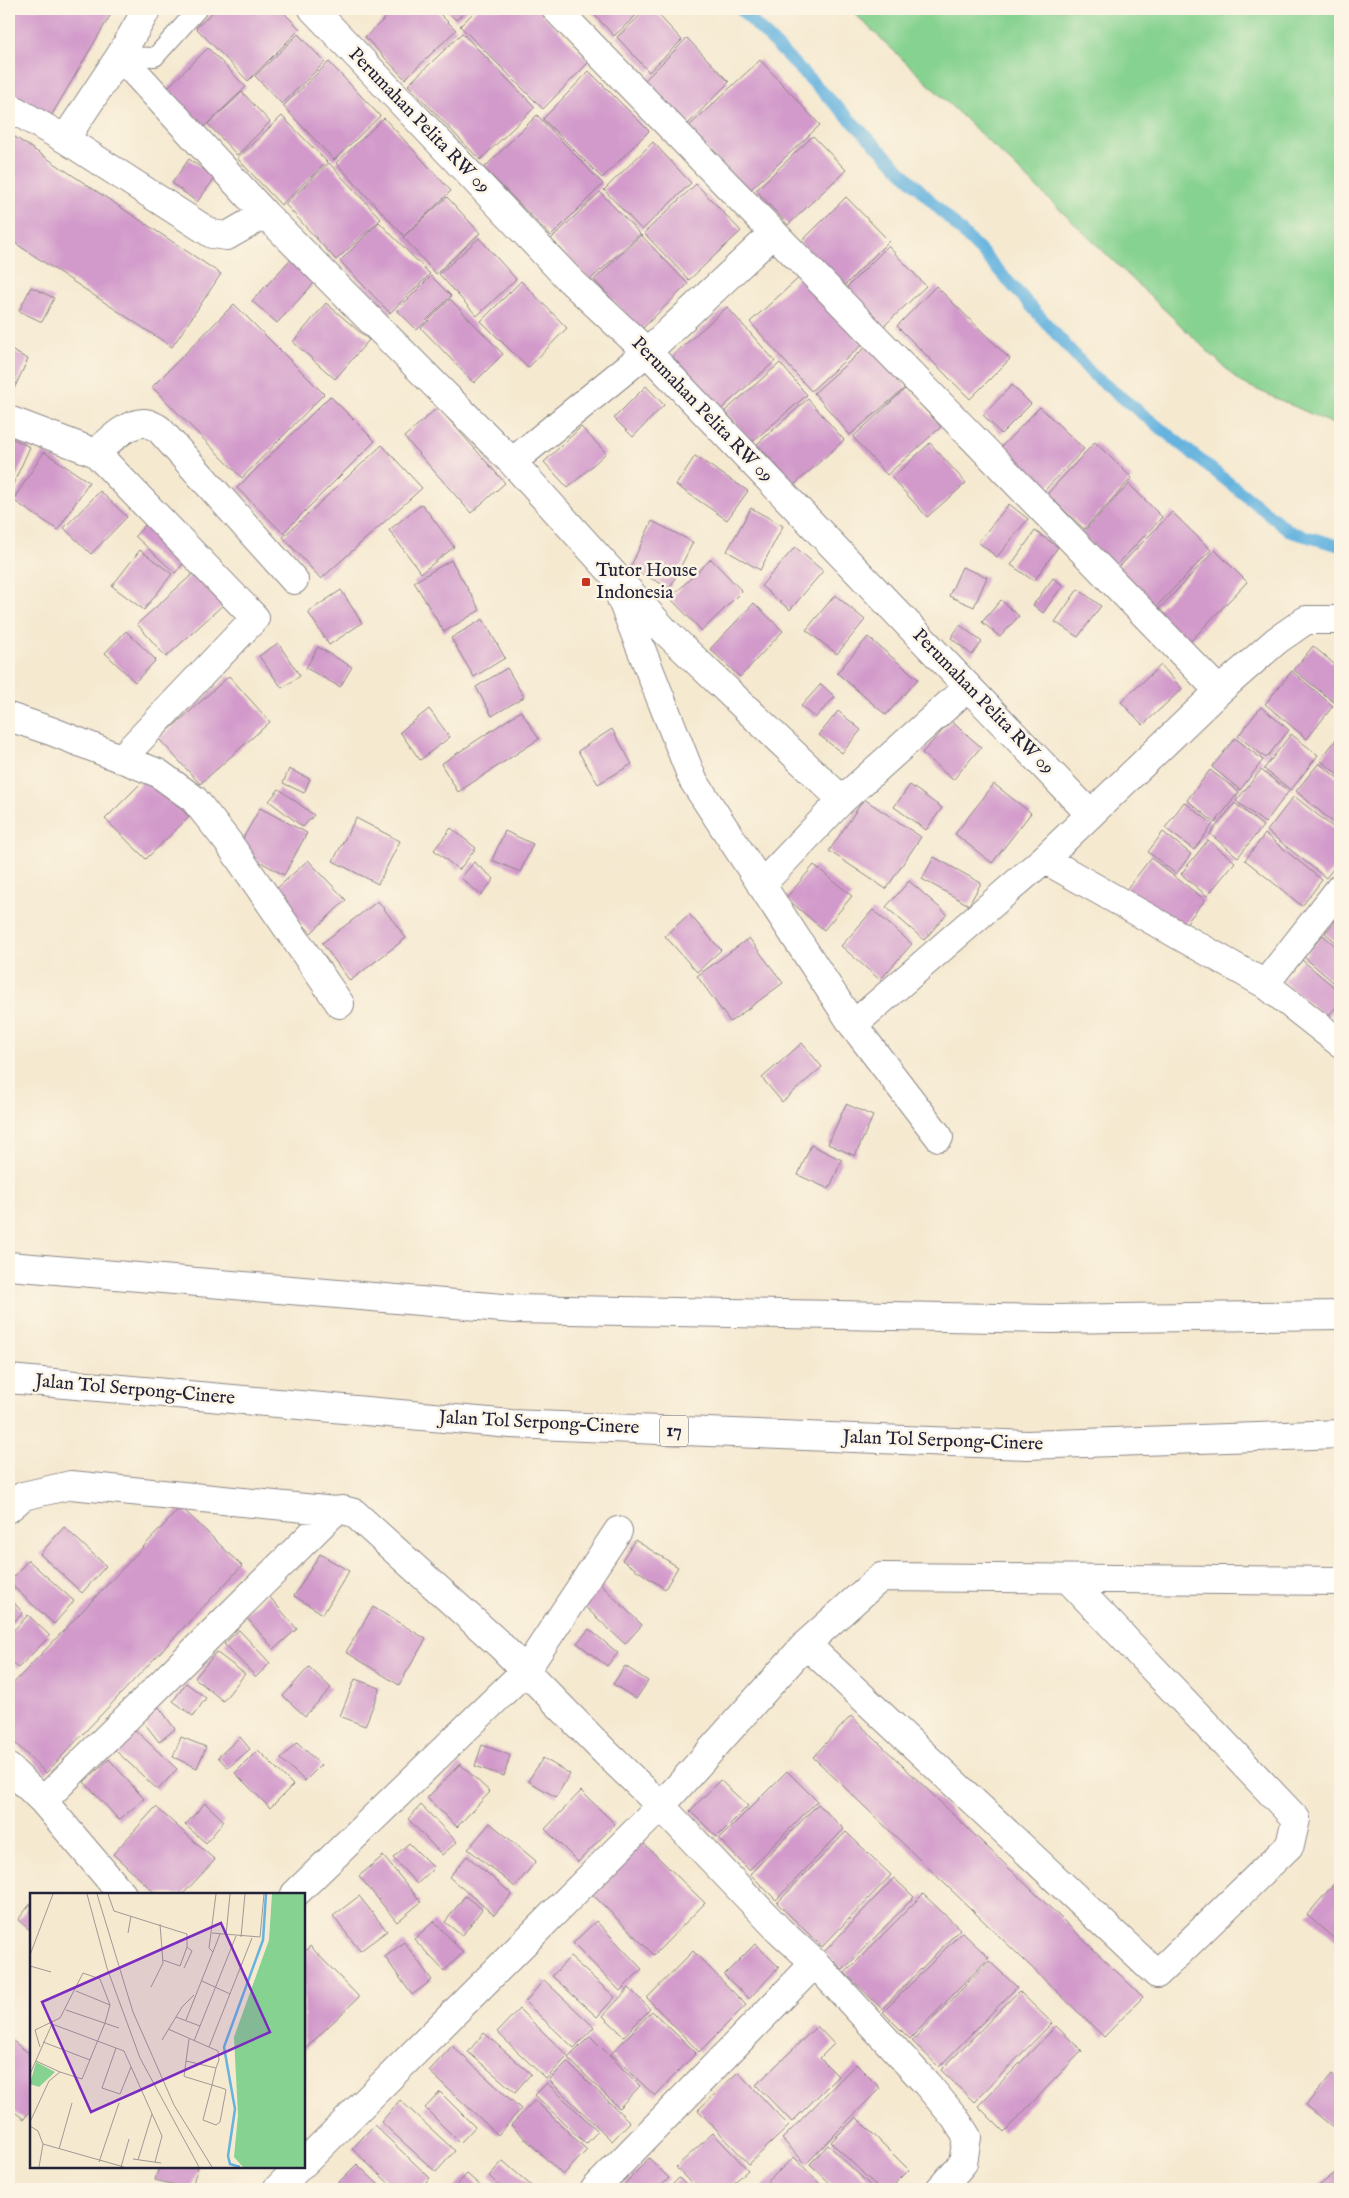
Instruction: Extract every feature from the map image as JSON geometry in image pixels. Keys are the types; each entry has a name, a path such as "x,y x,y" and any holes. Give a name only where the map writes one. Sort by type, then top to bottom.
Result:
{"main road":[{"path":"65,138 120,56 147,9"},
{"name":"Perumahan Pelita RW 09","path":"313,9 570,280 647,352 1090,814"},
{"path":"556,9 1219,691"},
{"path":"120,56 265,214 512,462 665,631 842,800"},
{"path":"9,107 65,138 212,234 226,236 265,214"},
{"path":"512,462 647,352 774,233"},
{"path":"9,420 96,453 256,618 121,759"},
{"path":"96,453 121,432 136,423 147,423 159,429 294,580"},
{"path":"611,571 693,780 853,1025 939,1138"},
{"path":"853,1025 1044,859 1219,691 1276,640 1306,620 1340,620"},
{"path":"761,886 842,800 968,687"},
{"path":"9,717 51,731 158,773 194,799 228,842 340,1004"},
{"path":"1044,859 1266,984 1340,1043"},
{"path":"1266,984 1340,888"},
{"path":"9,1266 514,1309 1052,1319 1340,1315"},
{"name":"Jalan Tol Serpong–Cinere","path":"9,1379 531,1425 1027,1445 1340,1434"},
{"path":"9,1508 23,1496 71,1485 335,1511 343,1510 354,1513 526,1670 606,1753 661,1806 780,1930 815,1963 926,2083 955,2118 967,2137 963,2163 940,2189"},
{"path":"43,1801 335,1511"},
{"path":"296,1893 526,1670 618,1531"},
{"path":"305,2161 661,1806 806,1644 881,1577 1340,1581"},
{"path":"806,1644 1157,1974 1290,1845 1296,1819 1068,1579"},
{"path":"9,1768 43,1801 121,1893"},
{"path":"595,2189 815,1963"},
{"path":"269,2168 269,2189"},
{"path":"277,2189 299,2168"}],"lane":[{"path":"120,56 155,56 198,9"}],"green space":[{"path":"850,9 1340,9 1340,427 1240,382"}],"building":[{"path":"9,9 114,9 50,118 9,93"},
{"path":"216,9 280,9 300,29 248,81 196,28"},
{"path":"395,9 435,9 456,30 405,79 365,37"},
{"path":"445,9 468,9 456,20"},
{"path":"477,9 537,9 589,62 543,109 460,26"},
{"path":"589,9 643,9 614,36"},
{"path":"647,9 653,9 682,40 649,72 617,37"},
{"path":"462,33 535,107 480,160 408,85"},
{"path":"298,34 325,62 282,104 255,76"},
{"path":"687,38 729,82 686,126 643,82"},
{"path":"208,48 246,87 204,127 167,88"},
{"path":"760,60 820,125 747,193 687,128"},
{"path":"329,62 380,116 334,160 283,106"},
{"path":"589,71 649,131 602,178 543,119"},
{"path":"242,92 270,122 237,155 208,124"},
{"path":"537,115 603,184 551,236 484,168"},
{"path":"282,116 327,162 281,205 237,158"},
{"path":"384,118 451,191 404,236 336,163"},
{"path":"9,133 221,274 172,347 9,239"},
{"path":"813,136 846,170 788,225 756,190"},
{"path":"653,142 691,183 642,230 604,190"},
{"path":"189,159 215,178 197,202 172,183"},
{"path":"329,163 381,219 336,260 285,204"},
{"path":"696,184 741,231 689,280 644,233"},
{"path":"600,192 640,234 590,280 551,239"},
{"path":"447,197 480,233 436,274 403,237"},
{"path":"846,197 889,241 843,287 800,243"},
{"path":"379,222 430,274 390,313 340,261"},
{"path":"641,235 688,284 641,330 594,280"},
{"path":"479,238 516,279 477,316 439,274"},
{"path":"888,246 926,286 882,328 845,289"},
{"path":"292,258 317,280 277,323 252,301"},
{"path":"802,275 863,344 811,391 750,322"},
{"path":"431,276 451,296 417,330 397,310"},
{"path":"521,281 567,328 528,368 481,321"},
{"path":"936,286 1010,359 970,399 897,326"},
{"path":"31,287 54,298 42,322 19,311"},
{"path":"450,299 503,354 474,383 421,328"},
{"path":"326,303 369,340 335,379 293,342"},
{"path":"234,304 324,394 242,478 152,387"},
{"path":"727,307 775,361 720,410 672,356"},
{"path":"869,344 906,387 850,435 814,393"},
{"path":"9,349 28,359 13,391 9,389"},
{"path":"780,363 807,395 752,442 725,411"},
{"path":"1012,385 1031,404 1001,434 983,415"},
{"path":"646,386 664,405 633,437 614,418"},
{"path":"906,388 941,427 887,475 853,437"},
{"path":"330,396 375,441 283,533 237,488"},
{"path":"808,399 844,440 794,485 757,444"},
{"path":"438,407 505,483 471,513 404,437"},
{"path":"1040,407 1084,449 1044,491 1000,448"},
{"path":"581,427 606,453 568,488 544,462"},
{"path":"9,437 30,447 9,493"},
{"path":"1095,442 1132,478 1084,529 1047,494"},
{"path":"930,443 966,483 927,517 892,478"},
{"path":"382,445 422,488 321,579 283,537"},
{"path":"44,452 89,482 58,530 13,500"},
{"path":"695,456 748,491 727,520 676,485"},
{"path":"1129,484 1162,517 1115,567 1081,534"},
{"path":"100,491 127,517 91,554 64,528"},
{"path":"422,504 454,547 421,573 389,530"},
{"path":"1009,504 1028,519 997,557 978,542"},
{"path":"751,508 783,526 760,570 727,551"},
{"path":"1172,512 1211,550 1153,610 1114,572"},
{"path":"151,519 191,555 175,573 135,536"},
{"path":"652,521 693,542 670,588 630,568"},
{"path":"1035,531 1058,547 1034,581 1011,565"},
{"path":"795,547 823,571 790,610 761,586"},
{"path":"140,550 172,574 144,610 112,586"},
{"path":"1215,550 1247,582 1187,645 1154,614"},
{"path":"711,559 742,591 702,631 670,598"},
{"path":"451,560 480,610 444,632 414,582"},
{"path":"962,567 987,577 974,607 949,596"},
{"path":"196,571 225,603 166,657 137,624"},
{"path":"1053,578 1063,585 1043,613 1033,605"},
{"path":"1078,589 1101,606 1078,637 1055,622"},
{"path":"341,590 362,623 329,645 308,612"},
{"path":"835,595 865,620 837,654 806,630"},
{"path":"1001,600 1019,616 1000,637 982,622"},
{"path":"754,603 783,631 740,677 710,649"},
{"path":"483,619 505,658 474,677 451,638"},
{"path":"960,625 982,642 972,655 951,638"},
{"path":"126,631 156,660 135,682 105,653"},
{"path":"868,637 918,679 886,715 837,673"},
{"path":"278,643 300,676 282,688 259,656"},
{"path":"1313,646 1340,669 1340,707 1294,670"},
{"path":"318,647 352,667 340,687 306,668"},
{"path":"1161,665 1182,689 1143,725 1121,702"},
{"path":"507,668 524,697 492,716 476,687"},
{"path":"1292,671 1333,706 1307,739 1265,704"},
{"path":"229,676 270,722 200,784 159,739"},
{"path":"821,684 835,697 815,718 801,706"},
{"path":"1261,707 1289,730 1266,758 1238,736"},
{"path":"429,709 450,737 420,760 400,732"},
{"path":"521,711 539,739 458,792 441,764"},
{"path":"838,711 861,730 842,753 819,735"},
{"path":"951,721 981,747 953,780 922,753"},
{"path":"612,729 632,764 598,784 578,751"},
{"path":"1291,734 1318,755 1291,790 1264,769"},
{"path":"1340,735 1340,776 1320,760"},
{"path":"1235,738 1263,760 1240,790 1212,767"},
{"path":"1319,763 1340,780 1340,828 1296,791"},
{"path":"289,769 310,779 304,793 283,783"},
{"path":"1210,770 1239,792 1215,823 1187,800"},
{"path":"1261,770 1289,791 1265,823 1236,801"},
{"path":"148,776 189,817 146,859 105,819"},
{"path":"994,784 1031,813 992,863 955,834"},
{"path":"910,785 942,808 926,830 894,807"},
{"path":"279,789 314,815 303,827 269,801"},
{"path":"1294,796 1340,833 1340,860 1326,878 1267,831"},
{"path":"864,799 921,837 886,889 829,851"},
{"path":"1184,802 1213,824 1194,850 1165,828"},
{"path":"1235,803 1263,826 1238,857 1210,834"},
{"path":"260,808 307,833 284,875 237,849"},
{"path":"356,818 400,841 378,884 333,861"},
{"path":"451,828 476,848 459,870 434,850"},
{"path":"505,831 533,844 520,872 492,860"},
{"path":"1163,832 1191,854 1176,874 1148,852"},
{"path":"1265,834 1322,880 1302,906 1245,860"},
{"path":"1208,840 1235,862 1207,896 1181,874"},
{"path":"934,857 981,883 969,905 922,879"},
{"path":"1151,858 1205,900 1179,932 1125,891"},
{"path":"308,860 346,900 311,933 273,892"},
{"path":"474,862 494,879 481,895 461,878"},
{"path":"814,865 852,896 824,930 786,898"},
{"path":"909,881 947,914 924,940 886,907"},
{"path":"378,901 406,938 350,981 322,943"},
{"path":"873,910 912,944 880,980 841,946"},
{"path":"689,914 721,950 697,972 665,936"},
{"path":"1340,915 1340,946 1325,933"},
{"path":"1323,935 1340,950 1340,988 1304,957"},
{"path":"749,938 783,983 730,1022 697,976"},
{"path":"1302,960 1340,992 1340,1002 1327,1018 1283,981"},
{"path":"802,1043 822,1067 782,1102 762,1078"},
{"path":"846,1104 873,1116 855,1156 828,1144"},
{"path":"811,1145 842,1160 829,1189 798,1175"},
{"path":"181,1507 242,1566 46,1773 9,1737 9,1688"},
{"path":"64,1527 106,1566 82,1593 40,1554"},
{"path":"635,1540 678,1567 665,1589 622,1560"},
{"path":"320,1554 349,1571 323,1614 294,1596"},
{"path":"28,1560 74,1601 54,1624 9,1583"},
{"path":"598,1582 642,1625 625,1644 580,1602"},
{"path":"268,1595 297,1629 274,1649 244,1615"},
{"path":"9,1597 23,1613 9,1626"},
{"path":"373,1607 426,1639 399,1685 346,1652"},
{"path":"28,1615 50,1636 18,1668 9,1658 9,1635"},
{"path":"589,1629 618,1653 607,1666 577,1643"},
{"path":"239,1630 270,1663 256,1677 224,1644"},
{"path":"216,1652 245,1674 223,1701 195,1678"},
{"path":"625,1666 648,1681 636,1699 613,1684"},
{"path":"309,1667 331,1688 305,1716 283,1696"},
{"path":"355,1679 380,1688 365,1726 340,1716"},
{"path":"186,1683 206,1698 193,1716 173,1701"},
{"path":"159,1707 175,1729 159,1742 142,1720"},
{"path":"851,1716 1143,1997 1104,2037 813,1757"},
{"path":"134,1729 177,1769 158,1790 115,1750"},
{"path":"181,1737 206,1747 197,1768 173,1757"},
{"path":"240,1737 250,1749 228,1768 218,1757"},
{"path":"297,1742 321,1765 305,1781 281,1759"},
{"path":"482,1745 510,1755 504,1776 475,1766"},
{"path":"258,1750 293,1785 270,1808 235,1773"},
{"path":"543,1758 570,1774 556,1797 528,1781"},
{"path":"109,1759 144,1799 119,1820 84,1782"},
{"path":"460,1764 490,1792 457,1827 427,1798"},
{"path":"787,1771 817,1801 749,1870 719,1839"},
{"path":"720,1780 748,1806 717,1837 690,1811"},
{"path":"581,1791 615,1824 578,1862 545,1829"},
{"path":"205,1803 224,1821 206,1843 185,1825"},
{"path":"818,1804 844,1829 776,1900 750,1874"},
{"path":"421,1805 457,1842 442,1855 408,1819"},
{"path":"156,1807 215,1860 184,1893 155,1893 113,1854"},
{"path":"490,1823 536,1861 515,1887 468,1849"},
{"path":"846,1832 891,1875 822,1947 777,1903"},
{"path":"639,1839 705,1903 654,1955 589,1891"},
{"path":"409,1843 434,1868 417,1884 393,1858"},
{"path":"383,1856 421,1902 397,1922 359,1876"},
{"path":"467,1856 512,1894 494,1915 449,1877"},
{"path":"1340,1877 1340,1944 1307,1915"},
{"path":"894,1878 914,1897 843,1970 824,1952"},
{"path":"923,1894 960,1929 882,2009 845,1973"},
{"path":"359,1896 387,1931 360,1951 333,1916"},
{"path":"465,1896 482,1909 462,1936 445,1922"},
{"path":"30,1904 30,1930 18,1920"},
{"path":"434,1921 463,1953 444,1971 414,1939"},
{"path":"596,1921 642,1969 620,1991 573,1943"},
{"path":"962,1932 989,1958 910,2039 883,2012"},
{"path":"404,1942 432,1980 412,1995 385,1957"},
{"path":"755,1944 779,1967 749,1999 724,1975"},
{"path":"310,1946 359,1997 305,2049 305,1951"},
{"path":"693,1951 746,2005 699,2052 647,1998"},
{"path":"570,1957 615,1997 597,2017 552,1976"},
{"path":"989,1961 1017,1987 939,2067 912,2041"},
{"path":"544,1980 594,2027 574,2048 525,2002"},
{"path":"629,1988 650,2009 624,2036 603,2016"},
{"path":"1019,1991 1052,2023 974,2102 941,2070"},
{"path":"519,2009 568,2056 546,2079 497,2032"},
{"path":"652,2011 696,2053 655,2096 611,2054"},
{"path":"817,2026 834,2044 820,2058 838,2076 792,2122 756,2085"},
{"path":"1056,2026 1082,2051 1004,2132 978,2106"},
{"path":"484,2033 531,2074 515,2092 468,2052"},
{"path":"590,2036 640,2086 619,2108 568,2058"},
{"path":"9,2038 30,2054 30,2110 24,2119 9,2108"},
{"path":"452,2046 521,2109 498,2135 429,2071"},
{"path":"567,2062 630,2122 612,2141 549,2080"},
{"path":"856,2064 880,2088 806,2164 782,2139"},
{"path":"738,2072 789,2126 749,2164 698,2110"},
{"path":"1332,2074 1340,2081 1340,2133 1306,2105"},
{"path":"547,2083 598,2131 586,2144 535,2095"},
{"path":"440,2092 475,2127 460,2143 425,2108"},
{"path":"400,2100 455,2151 436,2172 381,2122"},
{"path":"535,2100 587,2150 563,2175 511,2125"},
{"path":"856,2117 909,2170 890,2189 879,2189 831,2142"},
{"path":"374,2125 430,2178 419,2189 395,2189 352,2149"},
{"path":"713,2133 748,2170 727,2189 696,2189 676,2167"},
{"path":"828,2145 874,2189 836,2189 810,2164"},
{"path":"794,2157 825,2189 766,2189 763,2186"},
{"path":"649,2158 669,2178 658,2189 620,2189"},
{"path":"503,2161 535,2189 503,2189 489,2176"},
{"path":"357,2164 383,2189 341,2189 336,2185"},
{"path":"159,2168 198,2168 191,2189 155,2180"},
{"path":"1340,2169 1340,2189 1315,2189"},
{"path":"467,2174 484,2189 453,2189"},
{"path":"679,2178 690,2189 668,2189"}],"waterway":[{"path":"740,9 981,251 1092,374 1291,532 1340,546"}],"place":[{"name":"Tutor House Indonesia","path":"586,582"}]}
